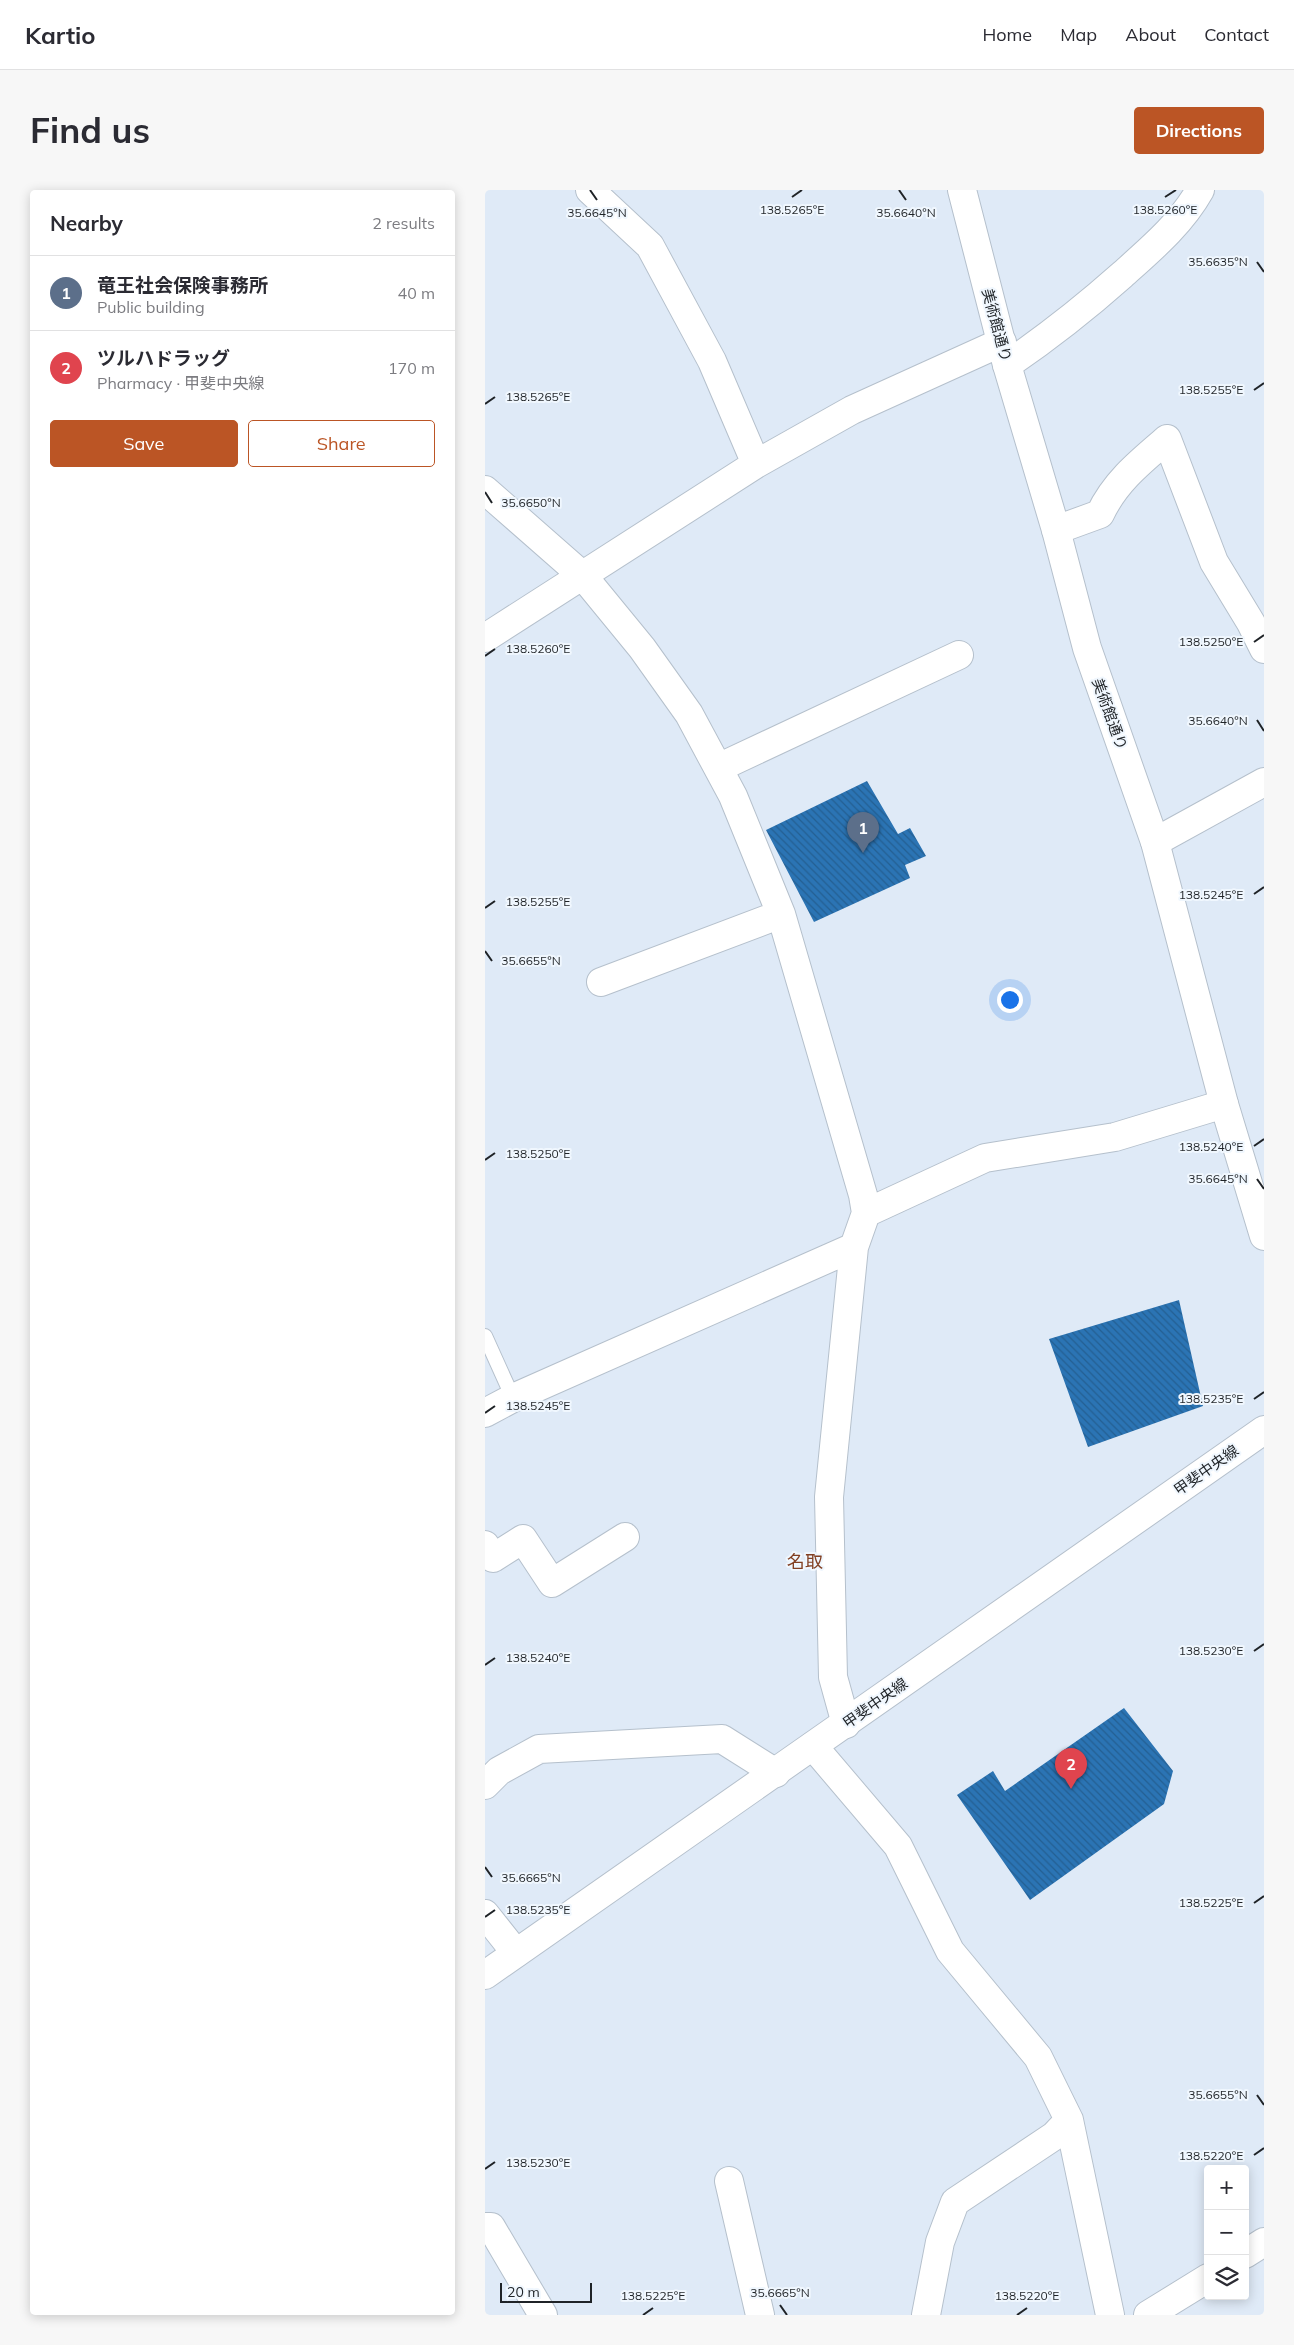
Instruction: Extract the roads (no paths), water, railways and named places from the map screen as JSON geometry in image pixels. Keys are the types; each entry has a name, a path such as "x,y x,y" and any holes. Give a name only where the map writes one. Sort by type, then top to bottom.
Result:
{"main road":[{"path":"590,190 650,246 712,361 756,464"},
{"name":"美術館通り","path":"962,190 1087,648 1155,842 1223,1104 1264,1236"},
{"path":"485,638 756,464 852,410 1005,353 1090,303 1158,243 1191,207 1200,190"},
{"path":"1056,530 1100,514 1109,495 1131,470 1167,439 1214,562 1251,623 1264,649"},
{"path":"485,490 583,576 642,648 689,714 733,796 781,914 863,1195 866,1213 854,1247 829,1497 833,1677 847,1724"},
{"path":"718,768 959,655"},
{"path":"1155,842 1264,782"},
{"path":"601,982 781,914"},
{"path":"866,1213 985,1158 1115,1137 1223,1104"},
{"path":"485,1413 513,1398 854,1247"},
{"name":"甲斐中央線","path":"485,1975 847,1724 1264,1430"},
{"path":"485,1545 493,1558 523,1539 552,1583 625,1537"},
{"path":"485,1785 499,1771 539,1749 722,1739 775,1773"},
{"path":"813,1746 898,1846 950,1951 1037,2058 1069,2120 1110,2315"},
{"path":"485,1914 516,1953"},
{"path":"926,2315 940,2242 955,2202 1054,2136 1069,2120"},
{"path":"729,2181 760,2315"},
{"path":"485,2227 491,2227 543,2315"},
{"path":"1249,2251 1264,2242"},
{"path":"1148,2315 1204,2280"}],"lane":[{"path":"485,1336 513,1398"}],"place":[{"name":"竜王社会保険事務所","path":"863,853"},
{"name":"ツルハドラッグ","path":"1071,1789"}],"district":[{"name":"名取","path":"805,1561"}]}
